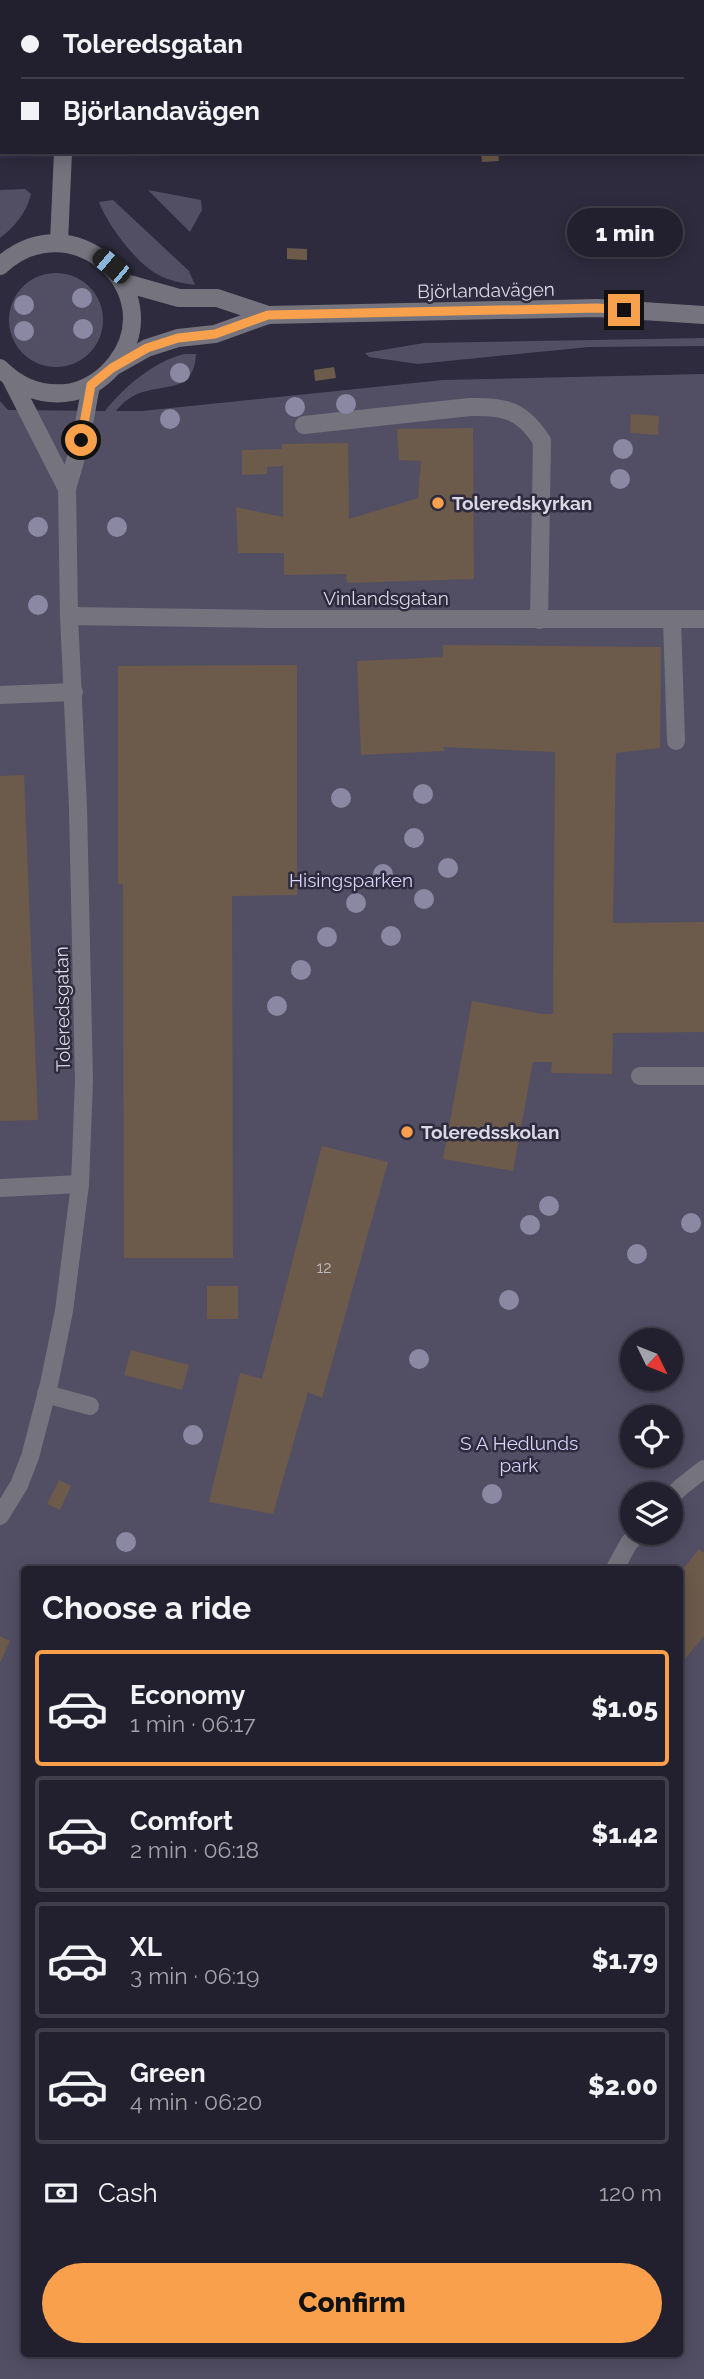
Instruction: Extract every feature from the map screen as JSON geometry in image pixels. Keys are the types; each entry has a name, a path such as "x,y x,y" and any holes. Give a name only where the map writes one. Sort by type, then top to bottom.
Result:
{"street":[{"path":"59,242 63,154"},
{"name":"Björlandavägen","path":"0,266 27,247 59,242 96,254 111,266 127,294 131,320 126,346 112,368"},
{"name":"Björlandavägen","path":"122,282 179,298 217,298 268,315"},
{"name":"Björlandavägen","path":"5,374 25,387 41,392 59,394 75,391 91,385 112,368 147,348 178,338 215,334 268,315 597,308 704,315"},
{"name":"Toleredsgatan","path":"5,374 67,489"},
{"name":"Toleredsgatan","path":"0,1516 19,1485 30,1457 47,1394 64,1311 80,1184 84,1068 67,489 81,440 91,385"},
{"path":"304,425 497,406 533,427 542,441 539,620"},
{"name":"Vinlandsgatan","path":"69,616 704,619"},
{"path":"671,620 676,741"},
{"path":"0,695 74,692"},
{"path":"640,1076 704,1076"},
{"path":"0,1188 80,1184"},
{"path":"47,1394 90,1406"},
{"path":"683,1485 704,1469"},
{"path":"616,1566 628,1545"}],"shaded area":[{"path":"0,154 344,154 0,158"}],"green space":[{"path":"25,189 31,194 23,214 0,238 0,190"},
{"path":"148,190 201,200 202,210 190,232"},
{"path":"113,200 189,271 195,285 162,276 140,261 115,232 99,202"},
{"path":"56,273 74,276 89,287 100,302 103,320 100,338 89,353 74,364 56,367 38,364 23,353 12,338 9,320 12,302 23,287 38,276"},
{"path":"704,338 704,346 589,347 418,364 369,357 365,353 424,343"},
{"name":"Hisingsparken","path":"184,354 196,354 191,374 185,380 179,384 135,395 116,411 142,411 443,380 704,374 704,2379 0,2379 0,401 8,410 105,411 121,393 151,369"}],"building":[{"path":"481,154 498,154 499,161 482,162"},
{"path":"287,248 307,249 307,260 287,259"},
{"path":"334,367 336,378 315,381 314,370"},
{"path":"631,414 659,416 658,435 630,433"},
{"name":"Toleredskyrkan","path":"473,428 474,579 347,583 346,574 284,575 284,553 238,553 236,507 283,517 283,466 267,467 267,474 242,475 242,450 282,449 282,444 348,443 349,519 418,498 421,461 399,460 397,429"},
{"path":"443,645 661,647 660,748 616,753 613,923 704,922 704,1032 613,1033 612,1074 551,1073 552,1062 533,1062 513,1171 443,1159 472,1001 553,1014 555,752 443,747 445,751 361,755 357,661 443,657"},
{"path":"297,665 297,895 232,896 233,1258 124,1258 123,884 118,884 118,666"},
{"path":"24,775 38,1120 0,1121 0,776"},
{"path":"322,1146 388,1162 322,1398 308,1392 273,1514 209,1502 240,1373 262,1379"},
{"path":"207,1286 238,1286 238,1319 207,1319"},
{"path":"131,1350 189,1365 182,1390 124,1375"},
{"path":"59,1480 71,1486 60,1510 47,1504"},
{"path":"699,1549 704,1553 704,1636 685,1659 683,1658 683,1569"},
{"path":"0,1636 10,1641 0,1663"}],"place":[{"name":"Toleredskyrkan","path":"438,503"},
{"name":"Toleredsskolan","path":"407,1132"}],"route":[{"path":"81,440 91,385 112,368 147,348 178,338 215,334 268,315 597,308 624,310"}],"park label":[{"name":"S A Hedlunds park","path":"519,1454"}]}
